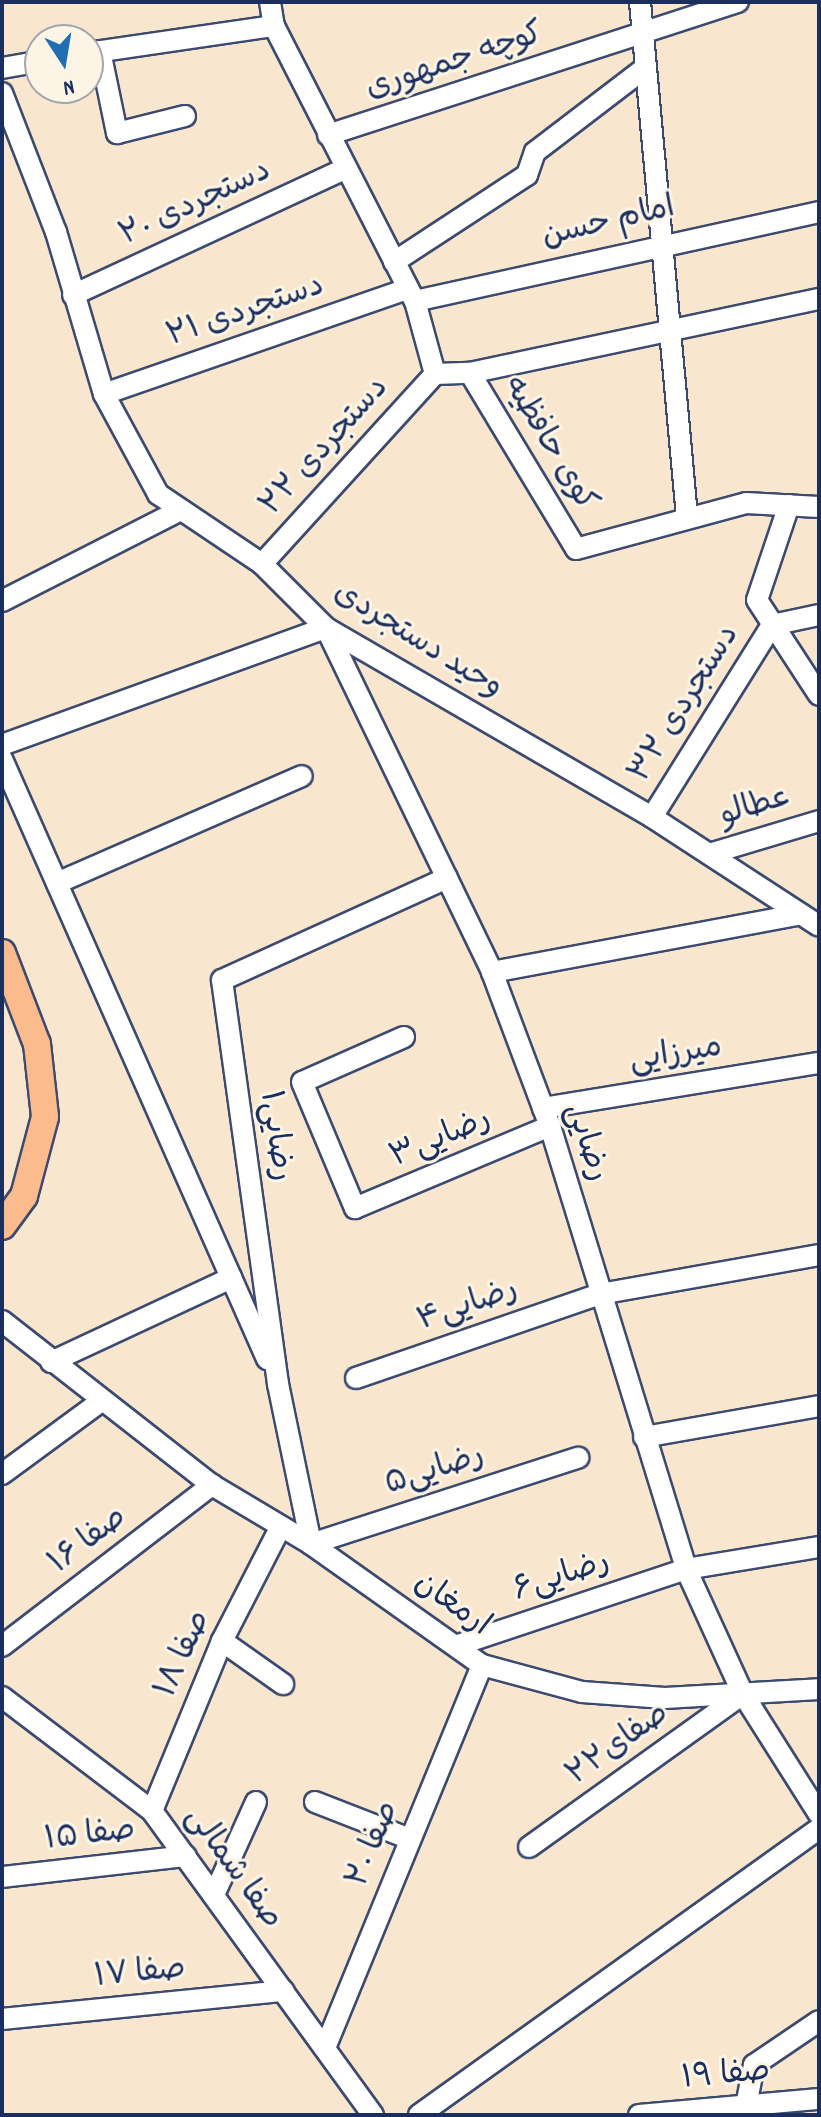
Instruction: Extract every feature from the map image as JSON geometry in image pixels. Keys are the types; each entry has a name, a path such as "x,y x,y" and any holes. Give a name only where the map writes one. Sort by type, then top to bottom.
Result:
{"main road":[{"path":"2,953 37,1044 45,1117 24,1196 2,1226"}],"street":[{"path":"270,2 274,26 344,169 411,295 435,374 470,373 819,299"},
{"path":"640,2 665,333 687,516 746,503 819,507"},
{"name":"کوچه جمهوری","path":"328,135 738,2"},
{"path":"104,51 274,26"},
{"path":"2,68 24,64"},
{"path":"394,262 527,175 535,152 645,68"},
{"path":"104,83 121,135 185,116"},
{"name":"وحید دستجردی","path":"2,93 73,295 104,394 158,494 177,512 262,564 326,628 652,817 819,926"},
{"path":"2,150 20,139"},
{"name":"دستجردی ۲۰","path":"73,295 344,169"},
{"name":"امام حسن","path":"411,295 657,242 819,212"},
{"name":"دستجردی ۲۱","path":"104,394 411,295"},
{"name":"کوی حافظیه","path":"470,373 576,549 687,516"},
{"name":"دستجردی ۲۲","path":"262,564 435,374"},
{"path":"789,505 757,600 819,695"},
{"path":"2,601 177,512"},
{"name":"دستجردی ۳۲","path":"652,817 772,625 819,615"},
{"path":"2,745 326,628"},
{"name":"رضایی","path":"326,628 492,972 546,1117 686,1569 743,1694"},
{"path":"2,759 278,1384"},
{"path":"57,883 302,776"},
{"name":"عطالو","path":"709,854 819,821"},
{"name":"رضایی۱","path":"311,1544 278,1384 222,980 447,878"},
{"path":"492,972 801,914"},
{"name":"رضایی۳","path":"404,1037 302,1082 307,1105 355,1208 546,1117"},
{"name":"میرزایی","path":"546,1117 819,1063"},
{"name":"رضایی۴","path":"356,1378 600,1294 819,1255"},
{"path":"51,1362 231,1278"},
{"name":"ارمغان","path":"2,1321 100,1402 212,1485 311,1544 458,1645 482,1665 582,1692 743,1694 819,1689"},
{"path":"2,1474 100,1402"},
{"path":"644,1437 819,1406"},
{"name":"رضایی۵","path":"311,1544 578,1458"},
{"name":"صفا ۱۶","path":"2,1646 212,1485"},
{"name":"صفا ۱۸","path":"152,1811 222,1641 280,1528"},
{"name":"رضایی۶","path":"458,1645 686,1569 819,1547"},
{"path":"222,1641 283,1684"},
{"name":"صفا ۲۰","path":"325,2048 482,1665"},
{"path":"743,1694 819,1814"},
{"name":"صفای۲۲","path":"529,1847 743,1694"},
{"name":"صفا شمالی","path":"2,1697 152,1811 373,2115"},
{"path":"214,1895 256,1802"},
{"path":"315,1802 410,1839"},
{"path":"419,2115 819,1829"},
{"name":"صفا ۱۵","path":"2,1877 186,1856"},
{"name":"صفا ۱۷","path":"2,2019 284,1991"},
{"path":"746,2106 754,2065 819,2021"},
{"name":"صفا ۱۹","path":"639,2115 819,2099"}]}
